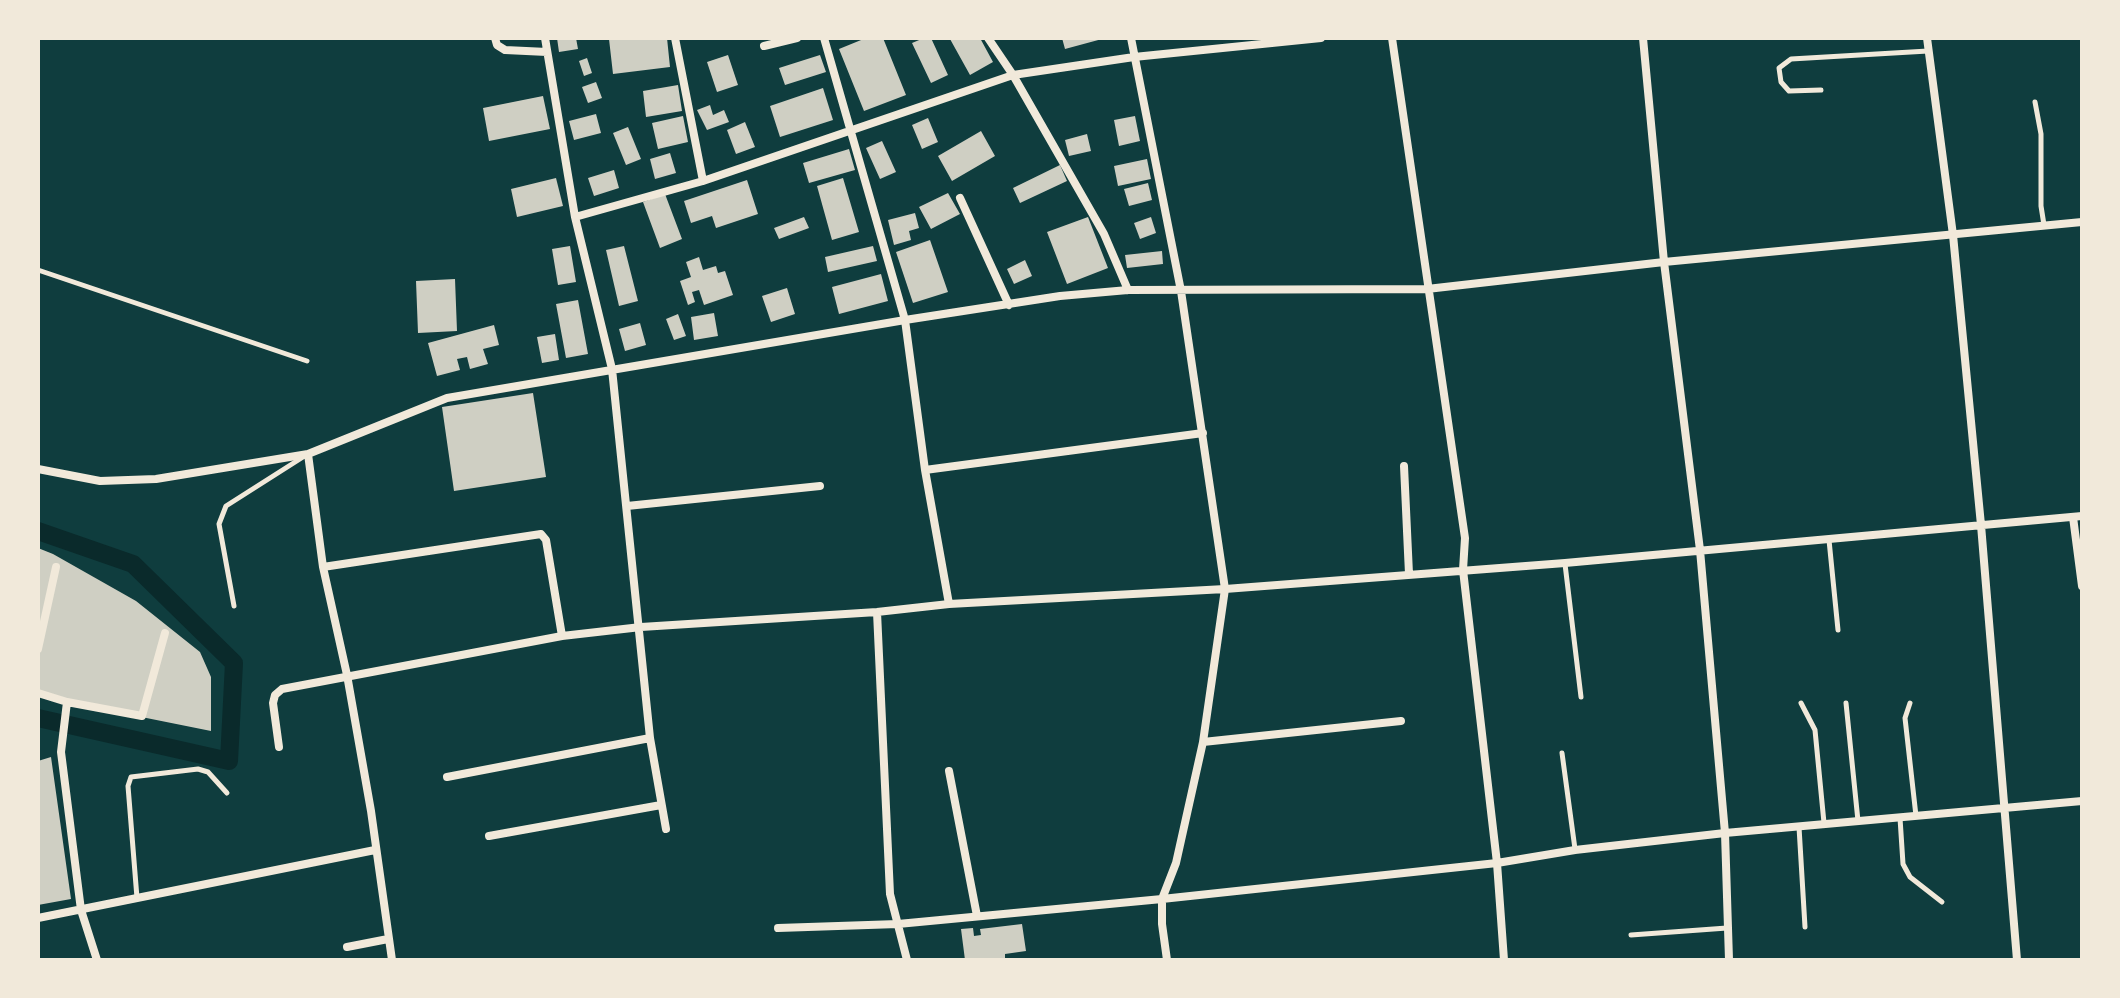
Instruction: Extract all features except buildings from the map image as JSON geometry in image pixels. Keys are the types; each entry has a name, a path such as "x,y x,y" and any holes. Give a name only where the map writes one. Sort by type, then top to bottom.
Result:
{"street":[{"path":"495,38 497,45 505,50 547,52"},
{"path":"545,38 575,217 612,369 641,627 650,738 666,829"},
{"path":"675,38 703,181"},
{"path":"764,46 797,38"},
{"path":"824,38 905,320 925,470 949,604"},
{"path":"988,38 1013,75 1104,234 1128,290"},
{"path":"1131,38 1181,291 1225,589 1203,742 1176,863 1162,899 1167,960"},
{"path":"575,217 703,181 1013,75 1134,57 1321,38"},
{"path":"1392,38 1465,538 1463,570 1497,863 1504,960"},
{"path":"1643,38 1664,262 1700,550 1725,833 1729,960"},
{"path":"1927,38 1953,235 2017,960"},
{"path":"960,198 1009,305"},
{"path":"38,469 100,481 156,479 308,454 447,398 1060,296 1128,290 1427,289 1664,262 2082,222"},
{"path":"925,470 1203,433"},
{"path":"308,454 323,567 347,675 371,811 392,960"},
{"path":"1404,466 1409,574"},
{"path":"627,506 820,486"},
{"path":"279,747 273,703 275,695 282,689 562,636 641,627 877,612 949,604 1225,589 1565,563 2078,516 2082,586"},
{"path":"323,567 541,534 546,540 562,636"},
{"path":"38,649 56,567"},
{"path":"877,612 890,894 907,960"},
{"path":"38,693 67,703 142,716 165,633"},
{"path":"67,703 61,752 81,910 97,960"},
{"path":"1203,742 1401,721"},
{"path":"447,777 650,738"},
{"path":"949,771 977,916"},
{"path":"778,928 898,924 1162,899 1497,863 1575,850 1725,833 2082,801"},
{"path":"489,836 661,805"},
{"path":"38,918 375,850"},
{"path":"347,947 388,939"}],"lane":[{"path":"1821,90 1789,91 1781,82 1779,68 1791,59 1928,51"},
{"path":"2035,102 2041,134 2044,225"},
{"path":"38,270 307,361"},
{"path":"234,606 219,524 226,506 308,454"},
{"path":"1828,539 1838,630"},
{"path":"1565,563 1581,697"},
{"path":"1801,703 1815,730 1824,824"},
{"path":"1846,703 1858,821"},
{"path":"1910,703 1905,718 1916,816"},
{"path":"1562,753 1575,850"},
{"path":"137,898 128,786 131,777 198,769 208,772 227,793"},
{"path":"1900,817 1903,864 1910,877 1942,902"},
{"path":"1799,827 1805,927"},
{"path":"1631,935 1727,928"}],"waterway":[{"path":"38,531 133,564 234,663 229,761 38,718"}]}
